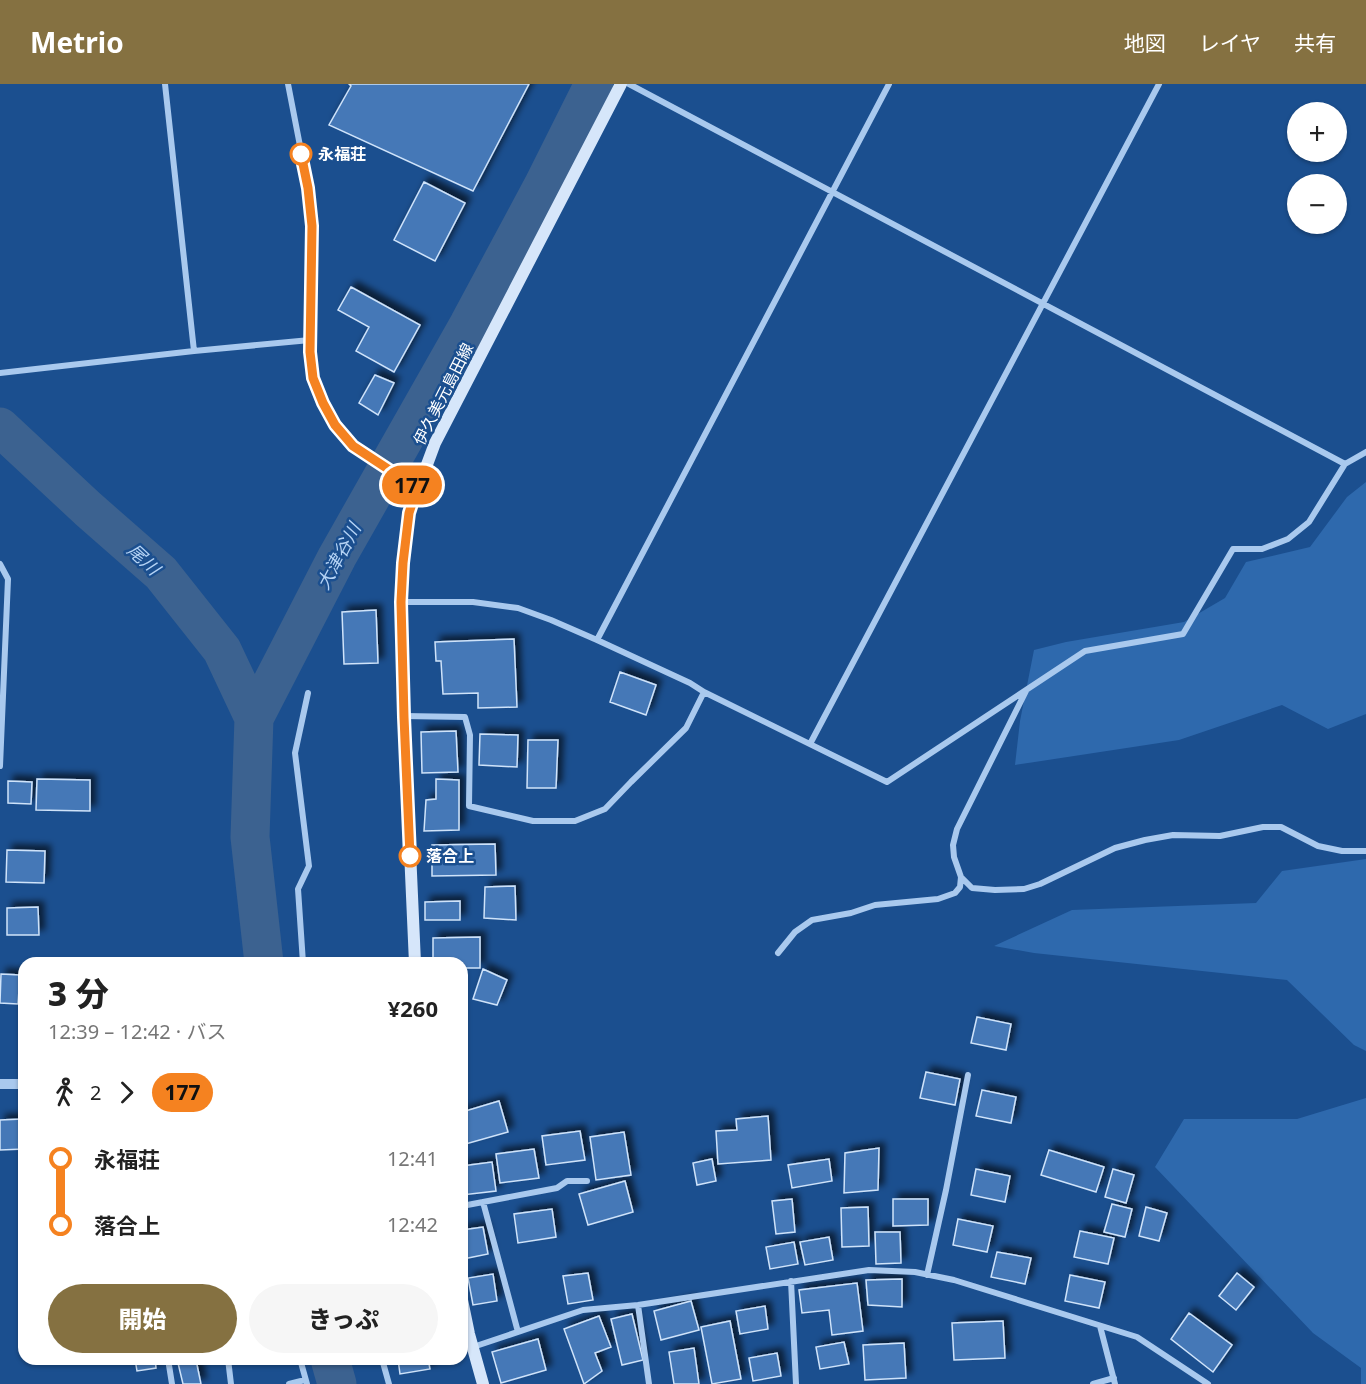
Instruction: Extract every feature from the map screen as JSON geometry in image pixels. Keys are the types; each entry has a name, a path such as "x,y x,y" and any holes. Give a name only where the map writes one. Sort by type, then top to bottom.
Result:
{"main road":[{"name":"伊久美元島田線","path":"415,957 401,602 409,513 435,442 621,84"},
{"path":"468,1346 483,1384"}],"street":[{"path":"165,84 194,351"},
{"path":"288,84 308,188 312,226 310,352 313,378 335,425 353,446 417,488"},
{"path":"629,84 1345,464"},
{"path":"597,640 889,84"},
{"path":"810,744 1159,84"},
{"path":"0,373 310,340"},
{"path":"401,602 473,602 518,608 551,620 690,683 887,782 1086,651 1183,634 1233,549 1262,549 1288,539 1309,522 1345,464 1366,452"},
{"path":"0,564 8,579 0,766"},
{"path":"778,953 795,932 812,920 875,905 938,899 955,893 960,887 961,877 954,857 953,845 957,829 1027,690"},
{"path":"404,717 465,717 470,735 469,806 533,821 575,821 605,809 686,728 704,692"},
{"path":"303,957 298,889 309,866 295,753 308,693"},
{"path":"961,877 972,888 1024,889 1040,884 1115,848 1145,840 1173,835 1220,836 1263,827 1281,828 1318,846 1342,851 1366,851"},
{"path":"927,1275 968,1076"},
{"path":"0,1084 18,1084"},
{"path":"468,1205 557,1188 567,1181 587,1181"},
{"path":"483,1202 518,1332"},
{"path":"468,1346 583,1310 638,1305 869,1270 915,1272 954,1280 1137,1337 1208,1384"},
{"path":"791,1281 796,1384"},
{"path":"638,1305 649,1384"},
{"path":"1093,1384 1115,1381 1100,1326"},
{"path":"169,1365 172,1384"},
{"path":"229,1365 231,1384"},
{"path":"289,1384 306,1382 302,1365"},
{"path":"384,1365 389,1384"}],"shaded area":[{"path":"1366,482 1366,714 1328,729 1282,705 1179,740 1015,765 1020,721 1034,650 1066,642 1184,622 1225,598 1246,562 1310,547 1347,497"},
{"path":"1366,859 1366,1051 1354,1045 1287,980 1034,953 994,946 1072,910 1256,903 1282,871"},
{"path":"1366,1098 1366,1384 1361,1384 1361,1368 1313,1333 1155,1167 1184,1119 1297,1119"}],"building":[{"path":"349,84 529,84 473,191 329,125 351,86"},
{"path":"424,182 465,203 435,261 394,240"},
{"path":"351,287 420,325 394,372 356,351 369,327 338,310"},
{"path":"375,375 394,383 378,415 359,403"},
{"path":"376,610 378,663 344,664 342,612"},
{"path":"514,639 517,707 478,708 478,693 443,694 441,661 436,661 435,642"},
{"path":"620,672 656,685 646,715 610,702"},
{"path":"456,731 458,772 422,773 421,732"},
{"path":"480,734 518,735 517,767 479,765"},
{"path":"528,740 558,740 556,788 527,788"},
{"path":"37,779 90,780 90,811 36,810"},
{"path":"436,779 459,780 459,830 424,831 426,800 436,799"},
{"path":"8,781 32,782 31,804 8,803"},
{"path":"495,844 496,875 432,876 432,845"},
{"path":"7,850 45,851 44,883 6,882"},
{"path":"515,886 516,920 484,918 485,887"},
{"path":"460,901 460,920 425,920 425,902"},
{"path":"38,907 39,935 7,935 7,908"},
{"path":"480,937 480,968 468,968 468,957 433,957 433,938"},
{"path":"483,969 507,980 497,1005 473,999"},
{"path":"1,974 18,975 18,1004 0,1003"},
{"path":"977,1017 1011,1024 1006,1050 971,1043"},
{"path":"926,1072 960,1079 955,1105 920,1098"},
{"path":"982,1090 1016,1097 1011,1123 976,1116"},
{"path":"499,1101 508,1132 468,1143 468,1110"},
{"path":"768,1116 771,1160 718,1164 716,1131 737,1130 736,1119"},
{"path":"18,1119 18,1149 0,1150 0,1120"},
{"path":"580,1131 585,1160 546,1165 542,1136"},
{"path":"624,1132 631,1175 596,1180 590,1137"},
{"path":"879,1148 878,1190 844,1193 845,1153"},
{"path":"534,1149 539,1178 500,1183 496,1154"},
{"path":"1049,1150 1104,1167 1096,1192 1041,1175"},
{"path":"712,1159 716,1181 697,1185 693,1163"},
{"path":"829,1159 832,1181 792,1188 788,1165"},
{"path":"492,1162 496,1191 468,1194 468,1165"},
{"path":"976,1169 1010,1176 1005,1202 971,1195"},
{"path":"1113,1169 1134,1175 1126,1203 1105,1197"},
{"path":"625,1181 633,1212 588,1225 579,1194"},
{"path":"792,1199 795,1232 776,1234 772,1201"},
{"path":"893,1199 928,1199 928,1225 893,1226"},
{"path":"1112,1204 1132,1209 1125,1237 1104,1232"},
{"path":"868,1207 869,1246 842,1247 841,1208"},
{"path":"1146,1207 1167,1213 1159,1241 1139,1236"},
{"path":"552,1209 556,1237 518,1243 514,1214"},
{"path":"958,1219 993,1226 987,1252 953,1245"},
{"path":"483,1227 488,1254 468,1258 468,1229"},
{"path":"1080,1231 1114,1238 1108,1264 1074,1257"},
{"path":"875,1232 900,1232 901,1263 876,1264"},
{"path":"829,1237 833,1260 805,1265 800,1242"},
{"path":"794,1242 798,1264 770,1269 766,1247"},
{"path":"997,1252 1031,1258 1025,1284 991,1277"},
{"path":"588,1273 593,1300 568,1304 563,1276"},
{"path":"1237,1273 1254,1287 1236,1310 1219,1296"},
{"path":"493,1274 497,1301 473,1305 468,1278"},
{"path":"1070,1275 1105,1282 1099,1308 1065,1301"},
{"path":"902,1279 902,1307 868,1305 866,1280"},
{"path":"857,1283 863,1331 832,1335 829,1310 802,1313 799,1290"},
{"path":"691,1301 699,1330 661,1340 654,1311"},
{"path":"765,1306 768,1329 740,1334 736,1311"},
{"path":"1189,1313 1232,1345 1213,1372 1171,1339"},
{"path":"632,1314 643,1360 622,1365 611,1319"},
{"path":"599,1316 611,1347 595,1353 602,1371 584,1384 564,1329"},
{"path":"730,1321 741,1379 712,1384 701,1327"},
{"path":"1003,1321 1005,1358 954,1360 952,1323"},
{"path":"538,1339 546,1370 501,1383 492,1352"},
{"path":"844,1342 849,1364 820,1369 816,1347"},
{"path":"904,1343 906,1378 865,1380 863,1345"},
{"path":"694,1348 699,1384 674,1384 669,1352"},
{"path":"777,1353 781,1376 753,1381 749,1358"},
{"path":"136,1365 156,1365 156,1368 137,1371"},
{"path":"178,1365 197,1365 201,1384 183,1384"},
{"path":"399,1365 429,1365 430,1369 400,1374"}],"waterway":[{"name":"大津谷川","path":"263,957 250,837 254,718 337,557 469,324 544,184 594,84"},
{"name":"尾川","path":"0,427 161,573 222,650 254,718"},
{"name":"大津谷川","path":"332,1365 337,1384"}],"bus line":[{"name":"177","path":"301,154 312,226 310,352 313,378 335,425 353,446 417,488 409,513 401,602 410,856"}],"place":[{"name":"永福荘","path":"301,154"},
{"name":"落合上","path":"410,856"}]}
